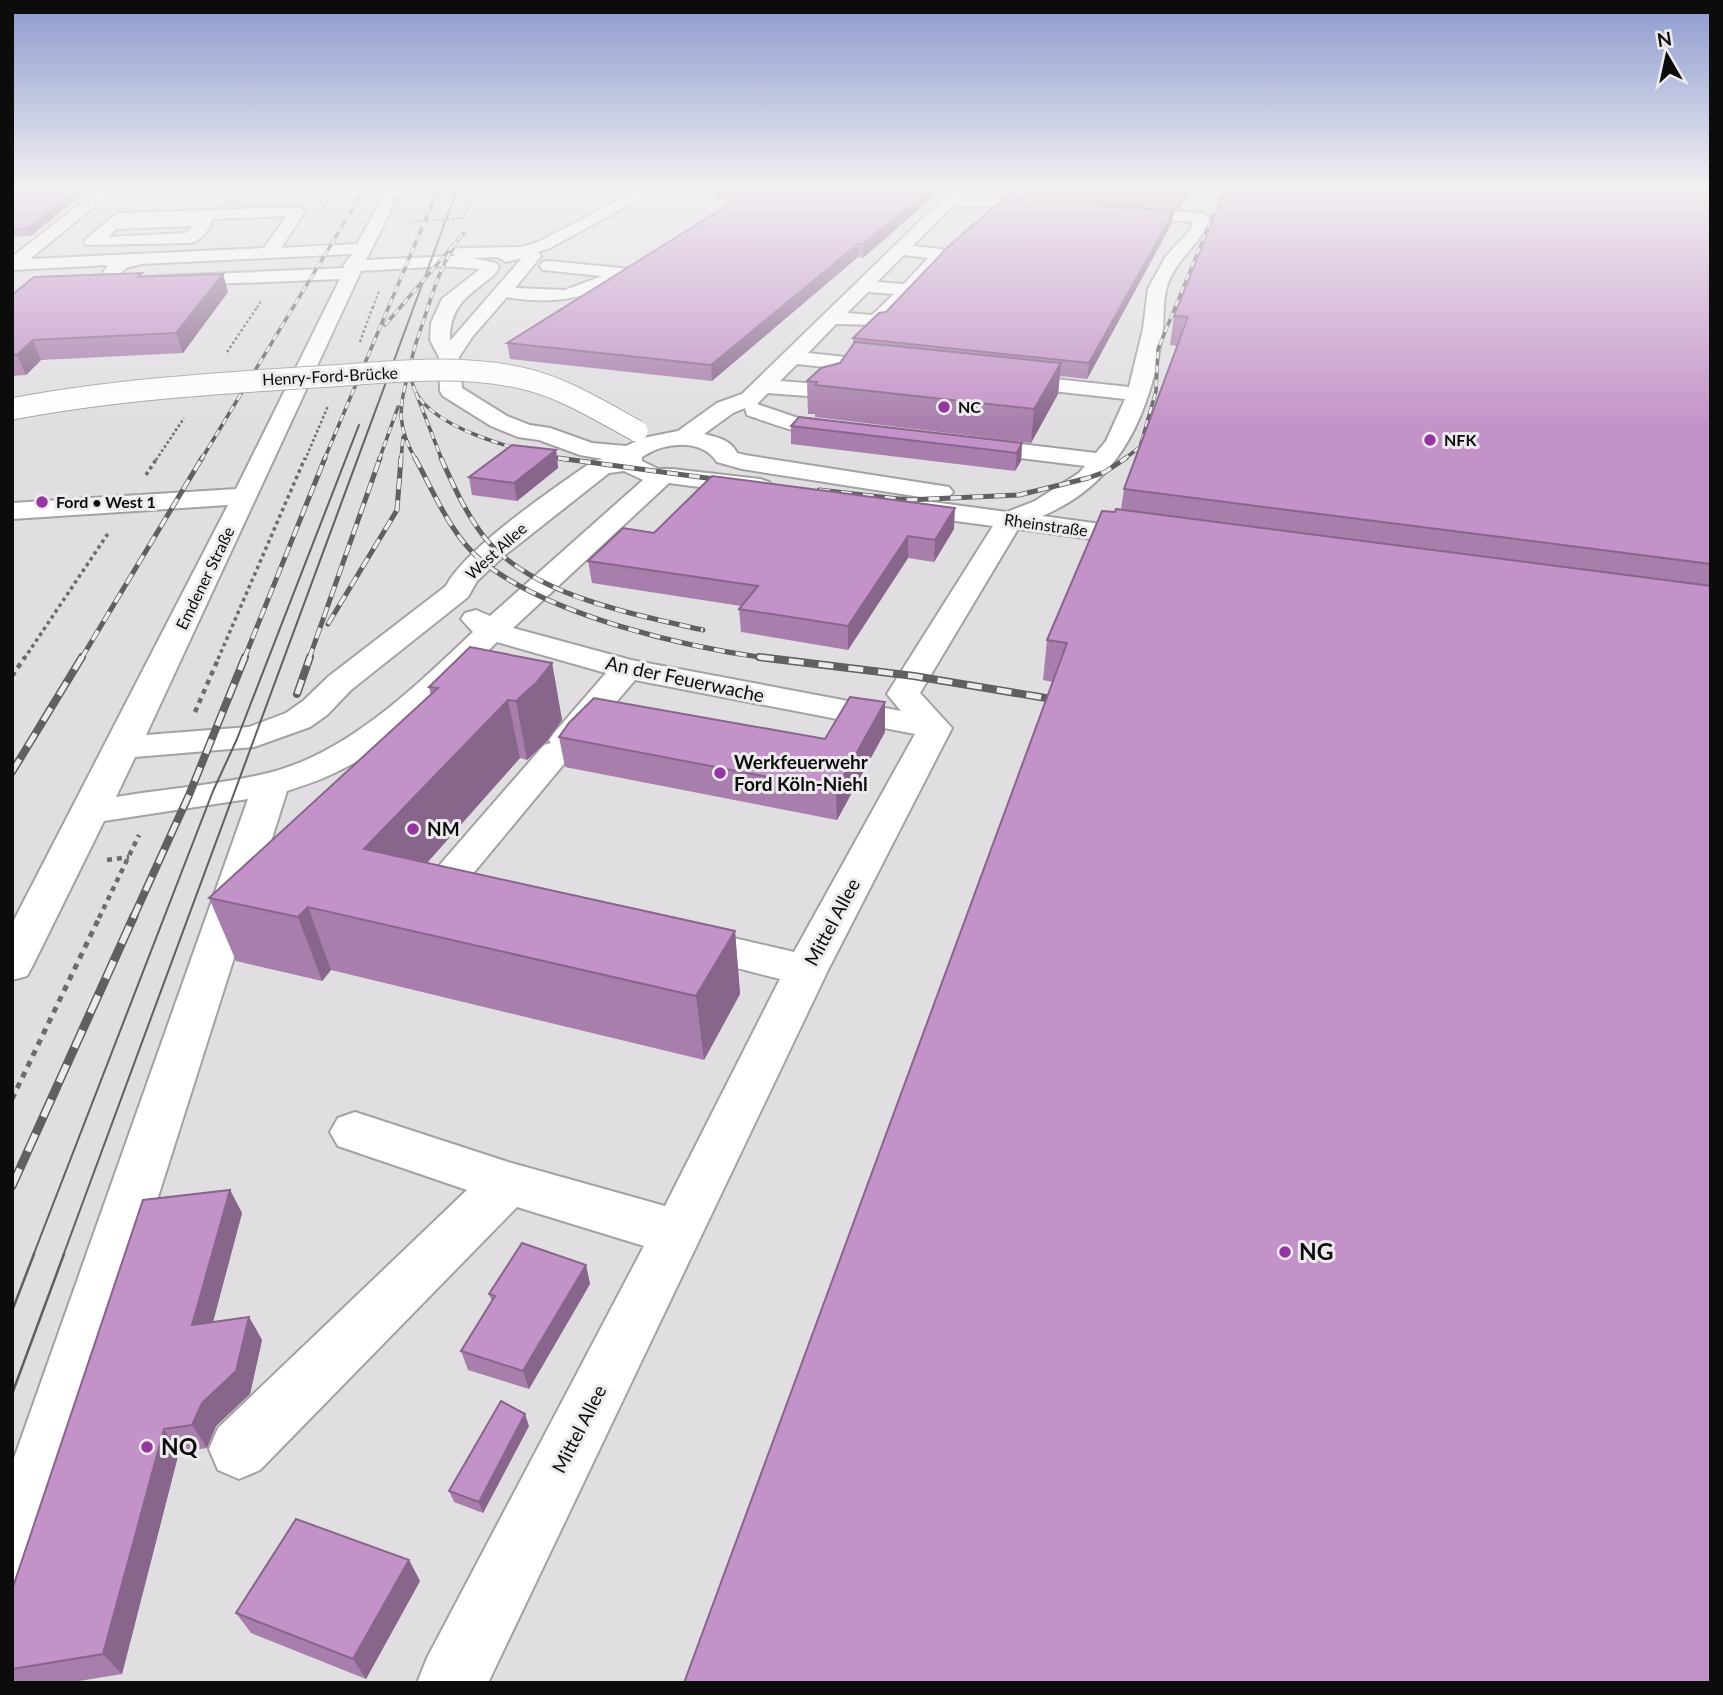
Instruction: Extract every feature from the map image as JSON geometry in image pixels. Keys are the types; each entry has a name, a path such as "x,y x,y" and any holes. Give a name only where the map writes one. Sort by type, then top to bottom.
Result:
{"street":[{"path":"104,269 111,272 233,269"},
{"path":"114,269 107,280 112,283 277,278 320,269"},
{"name":"Emdener Straße","path":"12,965 124,747 309,366 352,269"},
{"path":"489,269 466,299 441,323 440,340 449,357 451,391 499,421 621,461"},
{"path":"449,357 466,332 523,269"},
{"path":"504,291 558,298 599,286 621,273 581,269"},
{"path":"92,812 271,784 315,769 347,752 418,702 491,631 667,476 715,468 721,451 756,398 790,357 879,269"},
{"path":"830,318 877,321 927,269"},
{"path":"935,728 903,694 1010,520 1044,506 1088,478 1117,443 1138,394 1153,329 1157,289 1167,269"},
{"path":"862,286 908,290"},
{"path":"790,357 918,371"},
{"path":"684,438 725,408 756,398 830,388 844,370"},
{"name":"Henry-Ford-Brücke","path":"12,410 71,398 173,385 398,372 468,371 531,381 645,436"},
{"path":"986,378 1138,394"},
{"path":"756,398 795,424 864,433"},
{"path":"548,413 573,424 580,431 586,438 577,446"},
{"path":"526,432 524,440 621,461"},
{"path":"645,436 684,438 721,451 1005,503 1044,506"},
{"name":"West Allee","path":"124,747 254,737 298,720 315,708 340,683 458,591 465,577 495,549 621,461 645,436"},
{"path":"947,443 1102,461"},
{"name":"Rheinstraße","path":"621,461 647,474 1175,542"},
{"path":"12,511 245,496"},
{"name":"An der Feuerwache","path":"458,591 466,612 491,631 627,669 935,728"},
{"path":"511,900 444,883 627,669"},
{"path":"298,720 347,752"},
{"name":"Mittel Allee","path":"452,1683 678,1233 806,970 935,728"},
{"path":"12,1556 271,784"},
{"path":"645,932 806,970"},
{"path":"355,1132 508,1183 678,1233"},
{"path":"239,1449 508,1183"}],"path":[{"path":"357,350 384,269"},
{"path":"225,356 277,278"},
{"path":"181,744 328,405"},
{"path":"12,676 188,412"},
{"path":"12,1099 153,802"}],"building":[{"path":"625,269 828,269 711,365 507,343"},
{"path":"927,269 1142,269 1089,363 853,338 879,313 886,312"},
{"name":"NFK","path":"1193,269 1710,269 1711,564 1124,489 1188,317 1174,316"},
{"path":"142,273 138,277 223,274 176,333 33,340 17,355 12,355 12,295 34,277"},
{"path":"855,342 1061,363 1034,409 815,385 817,382 807,381 821,368 840,363"},
{"path":"799,417 1022,443 1017,453 791,426"},
{"path":"512,445 556,450 514,483 469,477"},
{"path":"712,476 955,508 935,540 908,536 848,626 739,609 758,586 588,561 623,528 654,533"},
{"name":"NG","path":"1116,509 1711,586 1711,1683 684,1683 1067,643 1047,640 1102,511 1115,512"},
{"path":"470,647 552,663 536,683 516,701 508,700 364,849 735,931 696,996 308,907 298,917 209,898 438,688 429,687"},
{"path":"850,697 885,702 836,790 559,737 594,698 825,739"},
{"name":"NQ","path":"230,1190 192,1325 249,1317 236,1371 202,1403 192,1425 164,1429 103,1654 12,1669 12,1590 143,1200"},
{"path":"522,1243 586,1265 523,1371 461,1351 495,1296 489,1294"},
{"path":"501,1401 525,1414 479,1502 449,1491"},
{"path":"296,1519 409,1560 353,1659 236,1613"}],"tram line":[{"path":"63,1256 428,269"},
{"path":"33,1256 213,791 237,739 359,425"},
{"path":"12,1311 34,1254"},
{"path":"12,1394 64,1254"}],"railway":[{"path":"201,460 316,269"},
{"path":"324,460 405,269"},
{"path":"385,325 433,269"},
{"path":"442,269 411,366 412,382 420,399 435,413 478,436 503,445 561,458"},
{"path":"1123,460 1140,447 1156,391 1158,349 1191,269"},
{"path":"409,372 401,417 405,437 415,458"},
{"path":"416,393 442,460"},
{"path":"379,460 398,407"},
{"path":"401,460 403,437"},
{"path":"81,659 202,458"},
{"path":"244,659 325,458"},
{"path":"309,659 380,458"},
{"path":"328,624 397,510 401,458"},
{"path":"415,458 461,539 482,561 510,581 544,598 621,626 701,647 761,657"},
{"path":"441,458 478,529 505,558 529,575 586,600 703,630"},
{"path":"561,458 729,481"},
{"path":"561,458 568,460"},
{"path":"819,490 907,500 1019,495 1088,478 1105,472 1123,460"},
{"path":"12,772 82,657"},
{"path":"133,918 189,795 245,657"},
{"path":"297,694 310,657"},
{"path":"761,657 914,676 1064,701"},
{"path":"761,657 773,659"},
{"path":"12,1186 134,916"}],"place":[{"name":"NC","path":"944,407"},
{"name":"NFK","path":"1430,440"},
{"name":"Ford • West 1","path":"42,502"},
{"name":"Werkfeuerwehr Ford Köln-Niehl","path":"720,773"},
{"name":"NM","path":"413,829"},
{"name":"NG","path":"1285,1252"},
{"name":"NQ","path":"147,1447"}]}
